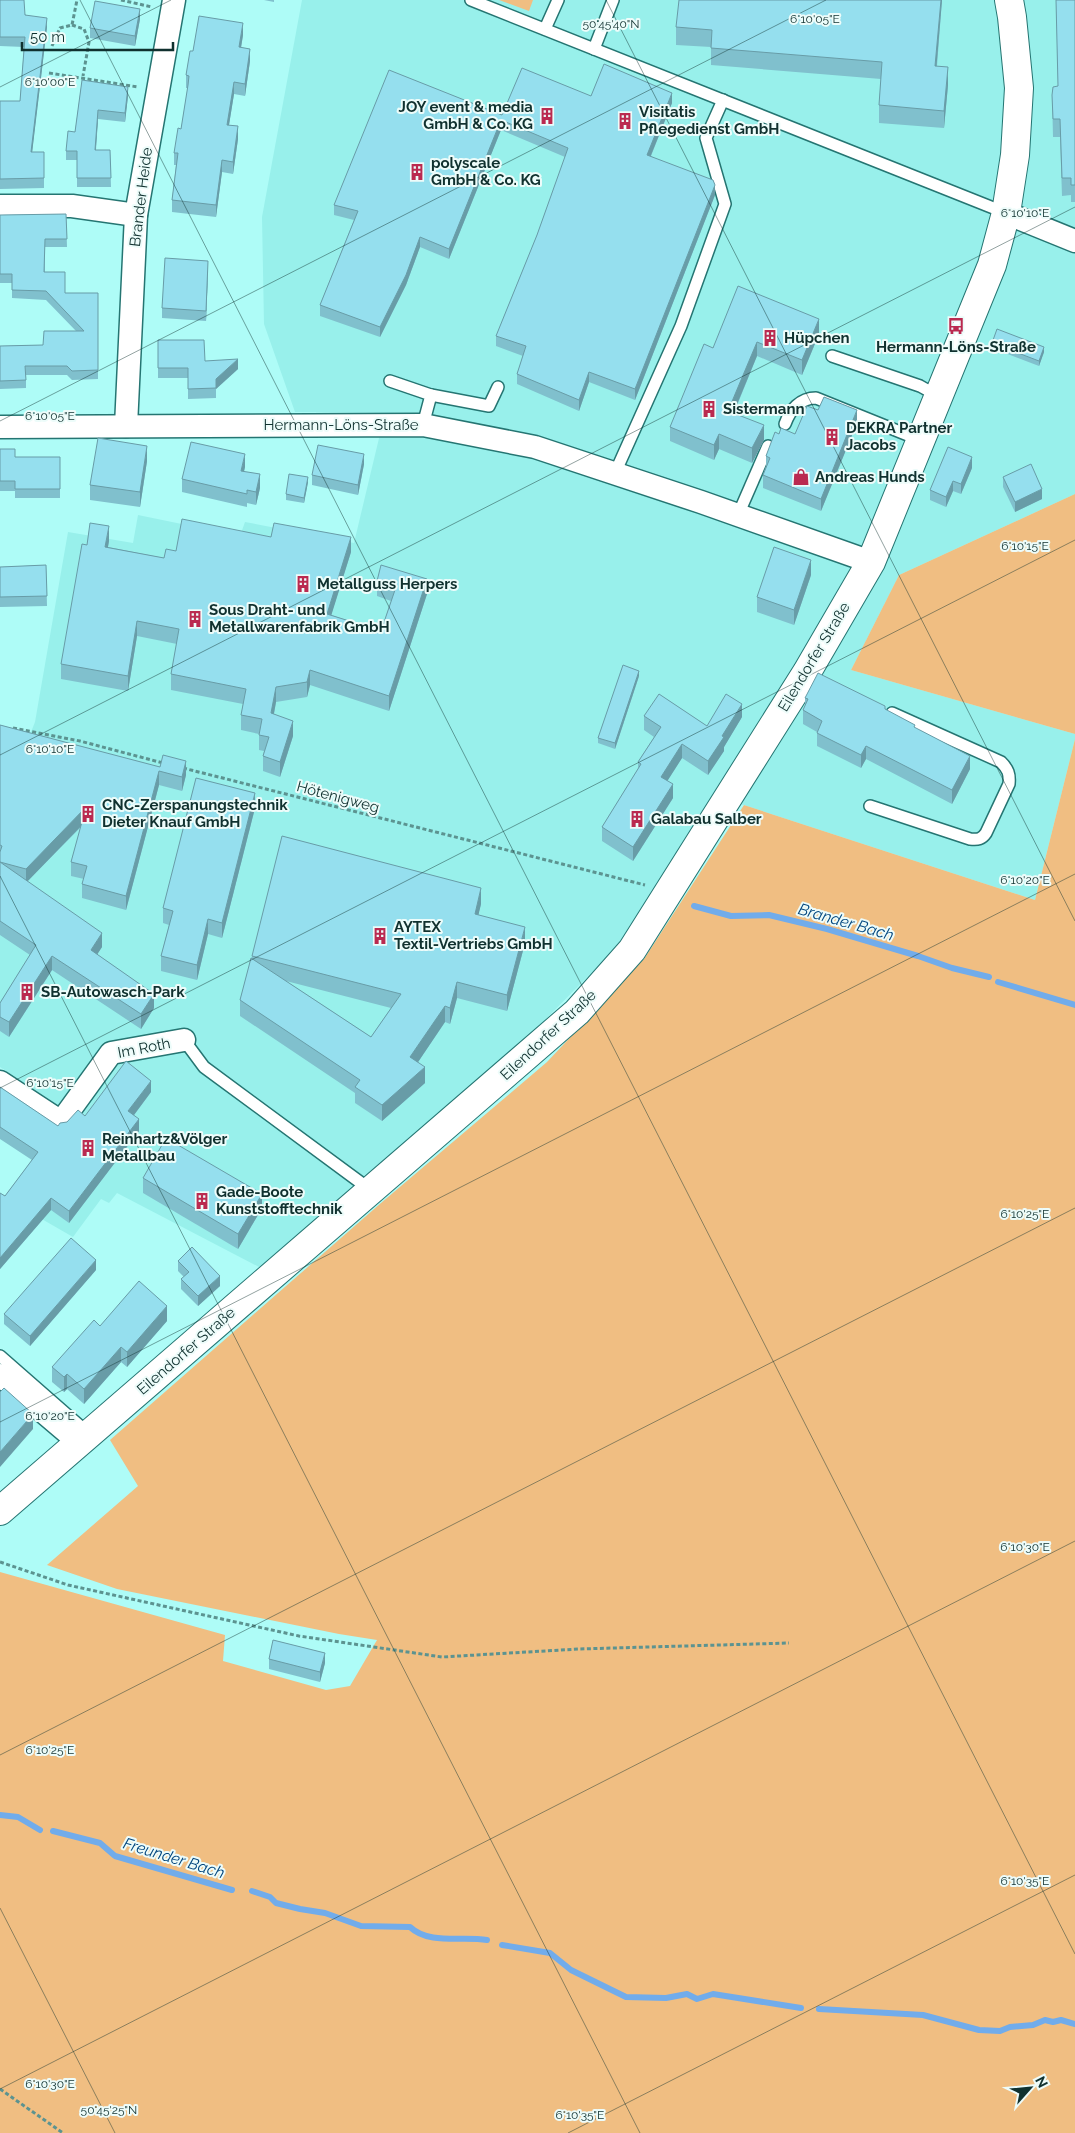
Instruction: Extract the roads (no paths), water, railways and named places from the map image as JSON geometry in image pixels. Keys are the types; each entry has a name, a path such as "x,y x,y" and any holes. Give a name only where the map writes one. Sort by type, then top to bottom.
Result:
{"street":[{"name":"Eilendorfer Straße","path":"0,1511 577,1012 632,950 811,674 871,562 992,265 1006,213 1015,155 1019,88 1009,0"},
{"name":"Brander Heide","path":"126,426 136,215 173,5"},
{"path":"0,206 72,206 136,215"},
{"path":"1006,213 1075,241"},
{"name":"Hermann-Löns-Straße","path":"0,427 423,425 535,447 871,562"},
{"name":"Im Roth","path":"0,1082 61,1122 111,1053 184,1040"},
{"path":"0,1375 85,1439"}],"lane":[{"path":"471,0 1006,213"},
{"path":"545,29 558,0"},
{"path":"594,49 613,0"},
{"path":"615,473 681,326 725,204 706,138 723,100"},
{"path":"832,356 920,386 938,396"},
{"path":"390,381 431,395 489,406 498,387"},
{"path":"423,425 431,395"},
{"path":"785,424 788,415 801,402 816,398 920,440"},
{"path":"738,515 768,446"},
{"path":"870,806 978,840 983,838 986,833 1009,784 1010,775 1007,768 1001,762 880,708"},
{"path":"184,1040 204,1067 372,1191"},
{"path":"0,1356 85,1439"}],"waterway":[{"name":"Brander Bach","path":"694,906 731,916 769,915 827,929 952,968 989,977"},
{"name":"Brander Bach","path":"998,982 1075,1005"},
{"name":"Freunder Bach","path":"0,1815 18,1817 40,1830"},
{"name":"Freunder Bach","path":"53,1831 100,1843 115,1856 232,1890"},
{"name":"Freunder Bach","path":"252,1891 270,1897 276,1903 325,1913 361,1926 410,1927 418,1933 436,1938 487,1940"},
{"name":"Freunder Bach","path":"502,1945 550,1953 571,1970 626,1997 666,1998 687,1994 697,1999 713,1994 801,2008"},
{"name":"Freunder Bach","path":"819,2009 923,2015 979,2030 1000,2031 1010,2027 1033,2025 1045,2020 1053,2022 1061,2020 1075,2024"}],"place":[{"name":"JOY event & media GmbH & Co. KG","path":"547,116"},
{"name":"Visitatis Pflegedienst GmbH","path":"625,121"},
{"name":"polyscale GmbH & Co. KG","path":"417,172"},
{"name":"Hermann-Löns-Straße","path":"956,326"},
{"name":"Hüpchen","path":"770,338"},
{"name":"Sistermann","path":"709,409"},
{"name":"DEKRA Partner Jacobs","path":"832,437"},
{"name":"Andreas Hunds","path":"801,477"},
{"name":"Metallguss Herpers","path":"303,584"},
{"name":"Sous Draht- und Metallwarenfabrik GmbH","path":"195,619"},
{"name":"CNC-Zerspanungstechnik Dieter Knauf GmbH","path":"88,814"},
{"name":"Galabau Salber","path":"637,819"},
{"name":"AYTEX Textil-Vertriebs GmbH","path":"380,936"},
{"name":"SB-Autowasch-Park","path":"27,992"},
{"name":"Reinhartz&Völger Metallbau","path":"88,1148"},
{"name":"Gade-Boote Kunststofftechnik","path":"202,1201"}]}
